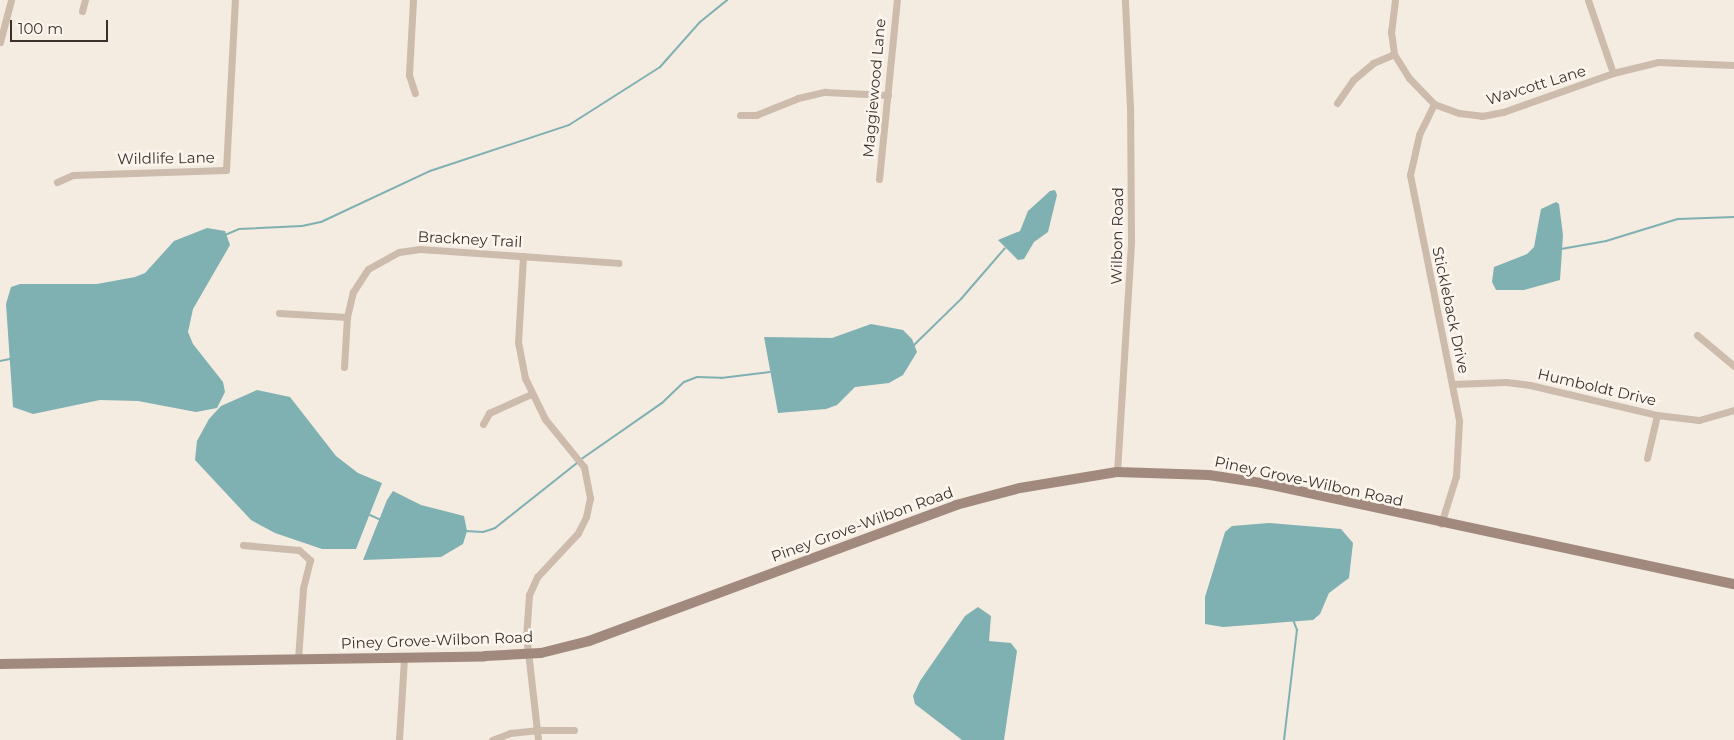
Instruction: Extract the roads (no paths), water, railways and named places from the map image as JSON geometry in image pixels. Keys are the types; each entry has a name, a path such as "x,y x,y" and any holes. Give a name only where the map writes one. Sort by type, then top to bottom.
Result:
{"street":[{"path":"0,42 11,0"},
{"path":"82,10 85,0"},
{"name":"Wildlife Lane","path":"57,182 73,175 226,170 235,0"},
{"path":"413,0 409,75 415,93"},
{"name":"Maggiewood Lane","path":"879,179 897,0"},
{"name":"Wilbon Road","path":"1117,472 1131,240 1130,99 1125,0"},
{"name":"Wavcott Lane","path":"1395,0 1391,32 1394,54 1409,78 1434,104 1459,113 1482,116 1504,112 1613,73 1658,62 1734,65"},
{"path":"1588,0 1613,73"},
{"path":"1337,103 1353,80 1373,63 1394,54"},
{"path":"740,115 756,115 798,98 825,92 888,95"},
{"name":"Stickleback Drive","path":"1434,104 1412,157 1410,175 1452,384 1460,445 1456,476 1441,524"},
{"name":"Brackney Trail","path":"344,367 347,317 353,292 361,278 382,259 398,252 420,249 619,263"},
{"path":"523,256 519,352 531,394 549,424 584,467 590,498 586,517 578,533 531,586 526,616 538,740"},
{"path":"278,313 347,317"},
{"path":"1697,335 1734,366"},
{"name":"Humboldt Drive","path":"1452,384 1506,382 1530,385 1657,416 1699,420 1734,410"},
{"path":"483,424 489,414 531,394"},
{"path":"1647,458 1657,416"},
{"name":"Piney Grove-Wilbon Road","path":"0,664 404,658 530,654 589,641 956,505 1020,488 1117,472 1218,476 1734,584"},
{"path":"243,544 300,550 310,560 303,589 298,659"},
{"path":"399,740 404,658"},
{"path":"492,740 510,733 538,730 574,730"}],"water":[{"path":"1055,190 1057,195 1048,232 1034,242 1024,259 1018,260 998,240 1020,231 1028,211 1050,191"},
{"path":"1556,202 1559,204 1563,235 1560,280 1524,290 1496,290 1492,282 1494,267 1527,254 1534,247 1541,209"},
{"path":"207,228 225,231 230,245 193,309 188,332 193,344 223,382 225,392 217,408 196,412 138,401 100,400 33,414 13,407 6,304 11,287 20,284 97,284 135,277 145,273 174,241"},
{"path":"871,324 903,330 912,339 917,352 903,375 889,383 855,387 837,405 826,409 778,413 764,337 832,338"},
{"path":"257,390 290,397 336,456 358,473 382,483 356,549 322,549 275,533 251,520 195,460 197,441 209,419 221,406"},
{"path":"393,491 421,505 464,516 467,531 463,544 441,557 363,560 387,500"},
{"path":"1269,523 1341,529 1353,543 1349,578 1329,593 1320,614 1313,620 1223,627 1205,624 1205,597 1225,532 1232,526"},
{"path":"978,607 991,616 989,641 1011,643 1017,651 1004,740 962,740 915,704 913,696 920,681 965,616"}],"waterway":[{"path":"225,235 239,229 302,226 321,222 430,171 569,125 660,67 700,22 727,0"},
{"path":"1561,249 1606,241 1678,219 1734,217"},
{"path":"913,346 961,299 1005,248"},
{"path":"0,361 10,359"},
{"path":"580,460 662,403 684,382 697,377 721,378 770,372"},
{"path":"465,531 483,532 495,528 577,463"},
{"path":"370,515 379,519"},
{"path":"1284,740 1297,630 1294,622"}]}
